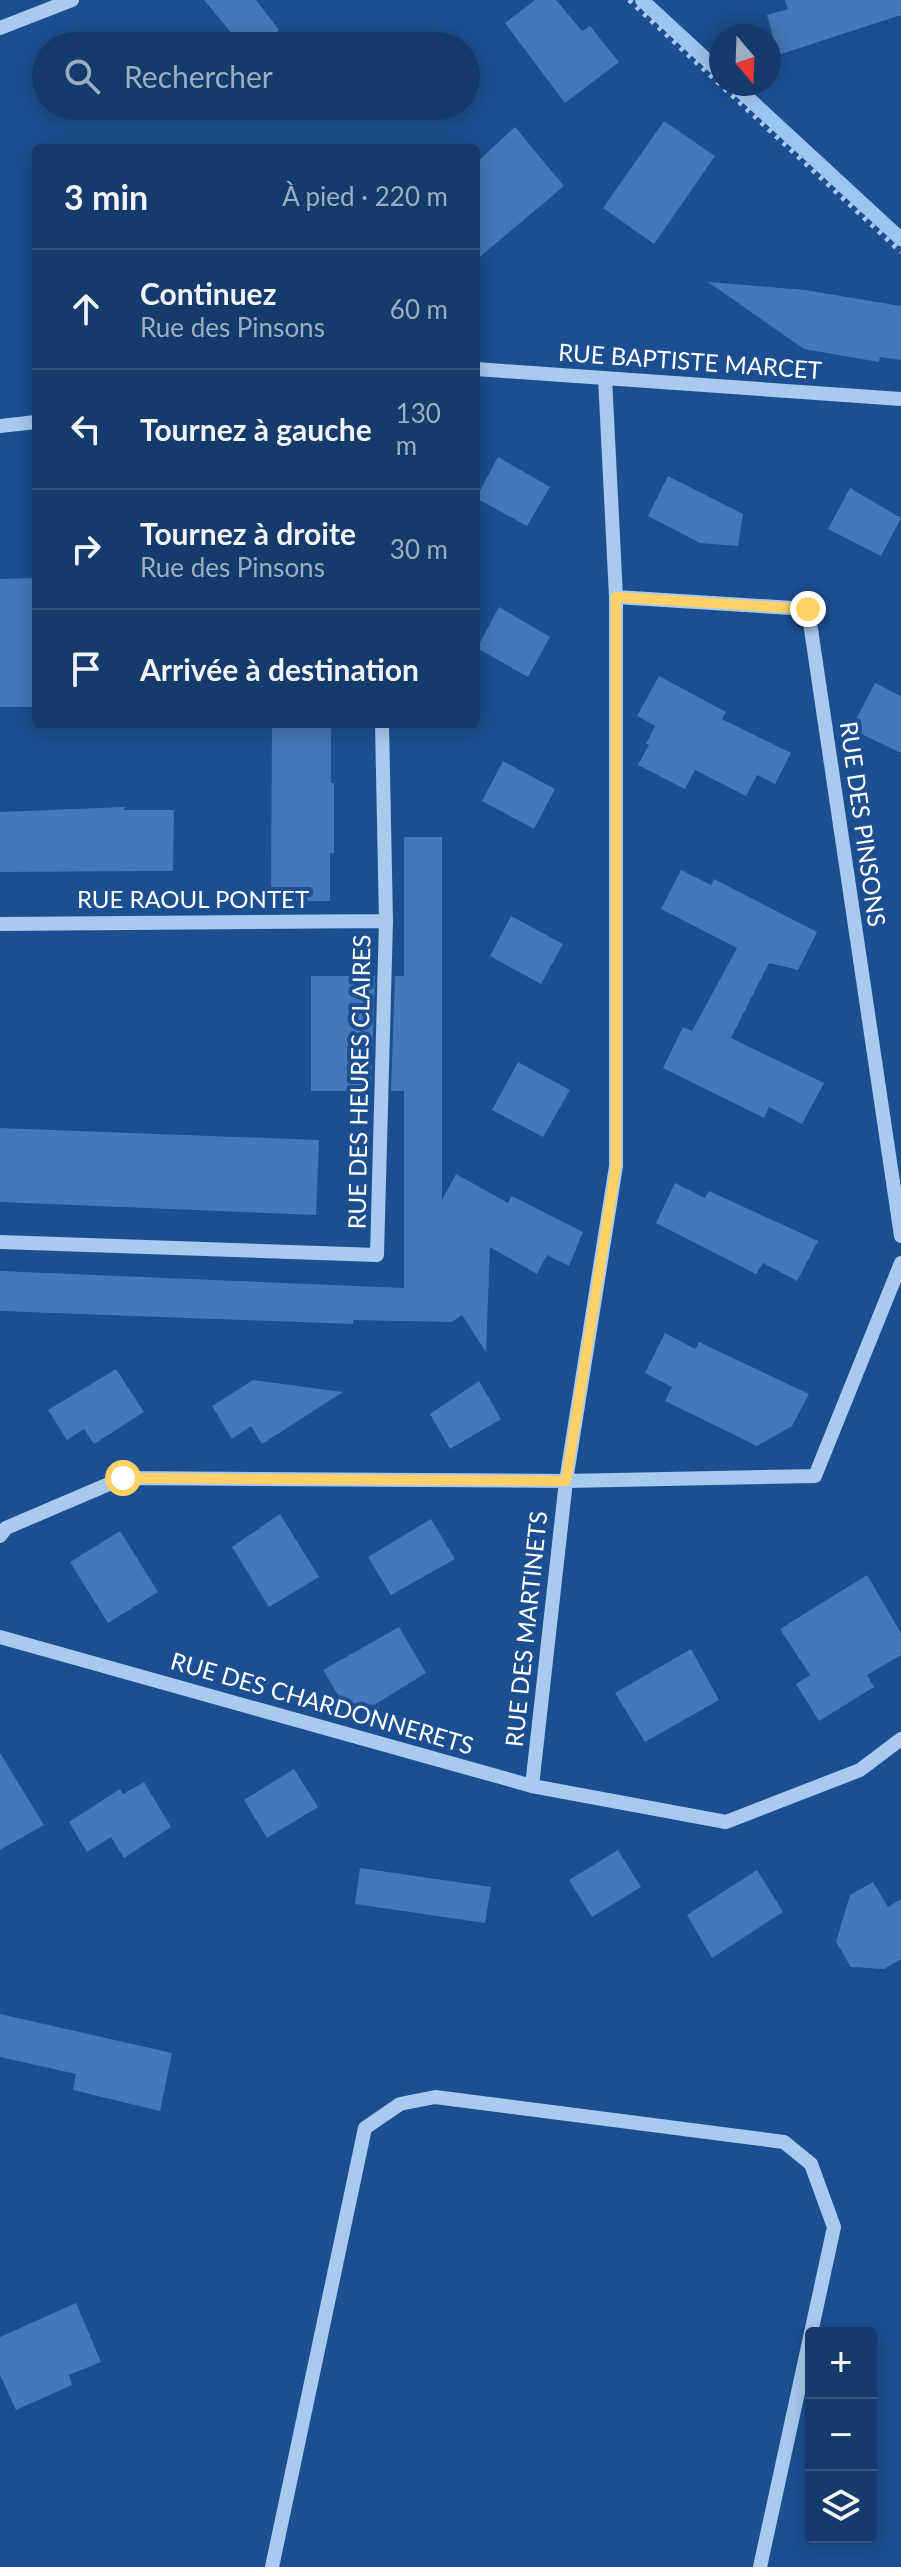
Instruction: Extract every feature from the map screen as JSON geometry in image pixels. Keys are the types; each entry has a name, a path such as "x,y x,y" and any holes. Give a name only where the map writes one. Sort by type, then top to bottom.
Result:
{"street":[{"path":"0,28 72,0"},
{"name":"RUE BAPTISTE MARCET","path":"480,369 901,399"},
{"name":"RUE DES MARTINETS","path":"532,1786 566,1481 616,1166 616,597 605,378"},
{"path":"0,426 32,422"},
{"name":"RUE DES PINSONS","path":"616,597 808,609 901,1236"},
{"name":"RUE DES HEURES CLAIRES","path":"0,1242 377,1255 386,921 382,728"},
{"name":"RUE RAOUL PONTET","path":"0,924 386,921"},
{"path":"0,1536 6,1528 123,1478 566,1481 815,1476 901,1263"},
{"name":"RUE DES CHARDONNERETS","path":"0,1637 532,1786 726,1822 860,1770 901,1739"},
{"path":"272,2567 365,2128 400,2104 435,2097 784,2142 811,2164 834,2227 760,2567"}],"path":[{"path":"629,0 901,252"}],"building":[{"path":"204,0 256,0 279,30 277,32 230,32"},
{"path":"535,0 556,0 582,31 590,26 619,62 565,103 505,23"},
{"path":"785,0 901,0 901,15 781,54 781,24 769,24 767,15 788,9"},
{"path":"664,121 715,156 654,244 603,208"},
{"path":"515,127 564,186 480,257 480,159"},
{"path":"708,282 805,290 901,306 901,360 880,357 879,362 804,349"},
{"path":"498,457 550,487 527,526 480,500 480,491"},
{"path":"668,476 743,514 738,546 700,543 648,516"},
{"path":"850,488 901,518 881,556 828,529"},
{"path":"32,578 32,707 0,707 0,579"},
{"path":"499,607 550,637 528,677 480,650 480,642"},
{"path":"659,676 726,712 722,719 791,753 775,784 757,775 746,796 695,770 685,789 638,765 655,726 637,716"},
{"path":"875,683 901,696 901,753 851,729"},
{"path":"272,728 331,728 334,853 330,853 330,901 271,901"},
{"path":"503,761 555,789 534,829 482,801"},
{"path":"125,807 124,810 174,810 173,871 0,872 0,812"},
{"path":"404,837 442,837 442,1200 456,1174 508,1203 512,1196 583,1232 569,1266 547,1255 537,1274 490,1247 486,1352 462,1315 452,1322 353,1320 353,1324 0,1311 0,1271 404,1288 404,1091 391,1091 395,976 404,976"},
{"path":"681,870 711,885 714,879 817,932 798,970 769,963 731,1038 824,1083 802,1124 769,1107 764,1118 663,1068 683,1027 692,1031 737,948 661,909"},
{"path":"511,916 563,944 541,984 490,956"},
{"path":"311,976 375,976 371,1091 311,1091"},
{"path":"518,1062 570,1090 543,1137 492,1110"},
{"path":"0,1128 319,1140 316,1215 0,1202"},
{"path":"675,1183 705,1198 709,1191 818,1241 797,1281 763,1263 756,1274 656,1223"},
{"path":"665,1333 695,1349 699,1342 809,1394 792,1426 757,1446 665,1401 672,1387 645,1373"},
{"path":"116,1369 144,1412 94,1444 84,1429 67,1440 48,1410"},
{"path":"253,1380 343,1392 262,1444 251,1426 232,1439 212,1406"},
{"path":"479,1381 501,1419 450,1449 430,1414"},
{"path":"280,1514 319,1577 269,1607 232,1547"},
{"path":"431,1519 455,1559 391,1595 368,1557"},
{"path":"120,1531 158,1592 108,1623 70,1562"},
{"path":"867,1575 901,1633 901,1655 867,1675 874,1687 819,1721 796,1684 810,1675 780,1629"},
{"path":"399,1627 426,1673 374,1705 343,1703 323,1670"},
{"path":"691,1649 719,1700 645,1742 615,1693"},
{"path":"0,1753 44,1825 0,1850"},
{"path":"294,1769 318,1807 267,1838 244,1800"},
{"path":"144,1782 171,1827 124,1858 111,1837 87,1852 69,1822 120,1789 123,1794"},
{"path":"618,1850 641,1887 592,1917 569,1880"},
{"path":"360,1868 491,1887 485,1923 355,1904"},
{"path":"757,1870 783,1912 712,1958 687,1915"},
{"path":"873,1882 888,1907 901,1899 901,1959 884,1969 851,1967 836,1942 850,1895"},
{"path":"0,2014 172,2053 160,2111 73,2090 76,2074 0,2057"},
{"path":"76,2303 101,2362 69,2375 72,2385 16,2410 0,2375 0,2337"}],"waterway":[{"path":"642,0 709,62"},
{"path":"746,96 901,239"}],"route":[{"path":"123,1478 566,1481 616,1166 616,597 808,609"}]}
